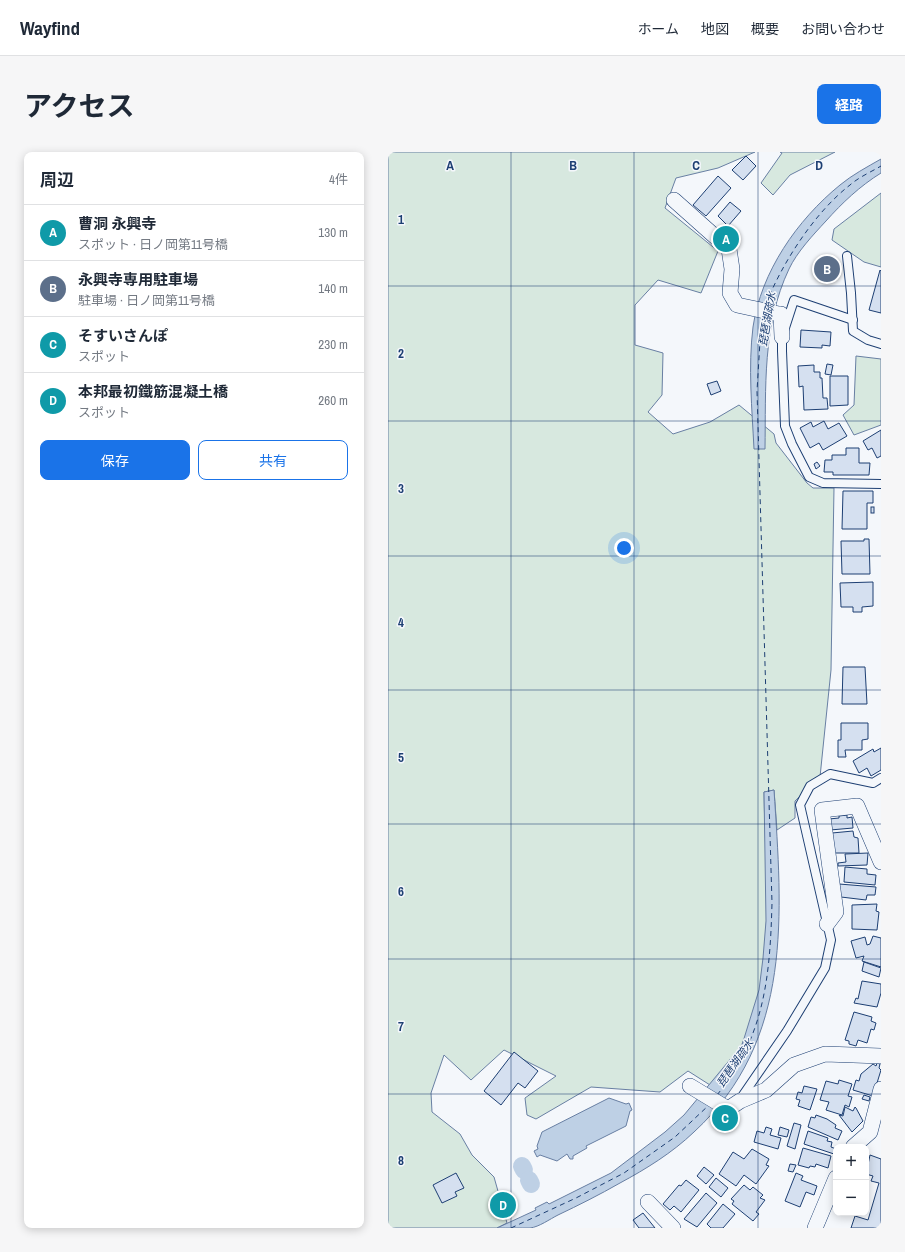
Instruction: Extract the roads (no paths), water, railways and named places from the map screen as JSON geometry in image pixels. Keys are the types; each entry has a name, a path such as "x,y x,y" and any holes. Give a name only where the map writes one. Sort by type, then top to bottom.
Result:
{"street":[{"path":"674,200 729,249 732,269 730,293 740,306 780,314 782,337"},
{"path":"827,924 836,912 822,810 857,806 881,862"},
{"path":"692,1087 728,1109 740,1100 766,1090 794,1065 825,1054 881,1056"},
{"path":"856,1144 870,1132 881,1089"},
{"path":"815,1228 835,1180"},
{"path":"648,1202 673,1228"}],"lane":[{"path":"846,256 853,331 868,340 881,344"},
{"path":"853,320 794,300 782,337 785,426 809,477 823,483 881,484"},
{"path":"740,1100 787,1032 825,968 831,940 800,805 810,786 830,774 873,783 881,778"}],"water":[{"name":"琵琶湖疏水","path":"881,159 881,173 859,189 832,214 796,256 789,269 780,291 770,335 766,380 765,449 754,449 751,357 753,327 757,307 764,287 783,248 809,214 845,181"},
{"name":"琵琶湖疏水","path":"774,790 779,882 779,928 774,973 765,1016 750,1057 726,1096 686,1140 668,1154 639,1172 597,1196 537,1226 530,1228 497,1228 536,1210 535,1208 547,1202 549,1204 611,1173 665,1132 684,1115 742,1045 759,990 766,921 764,792"},
{"path":"609,1098 626,1104 629,1103 632,1110 630,1111 626,1126 586,1146 587,1148 573,1156 573,1159 570,1159 567,1154 557,1161 540,1155 537,1157 534,1151 538,1149 537,1146 542,1132"}],"waterway":[{"path":"522,1166 524,1170"},
{"path":"529,1180 531,1184"}],"place":[{"name":"曹洞 永興寺","path":"726,239"},
{"name":"永興寺専用駐車場","path":"827,269"},
{"name":"そすいさんぽ","path":"725,1118"},
{"name":"本邦最初鐵筋混凝土橋","path":"503,1205"}]}
